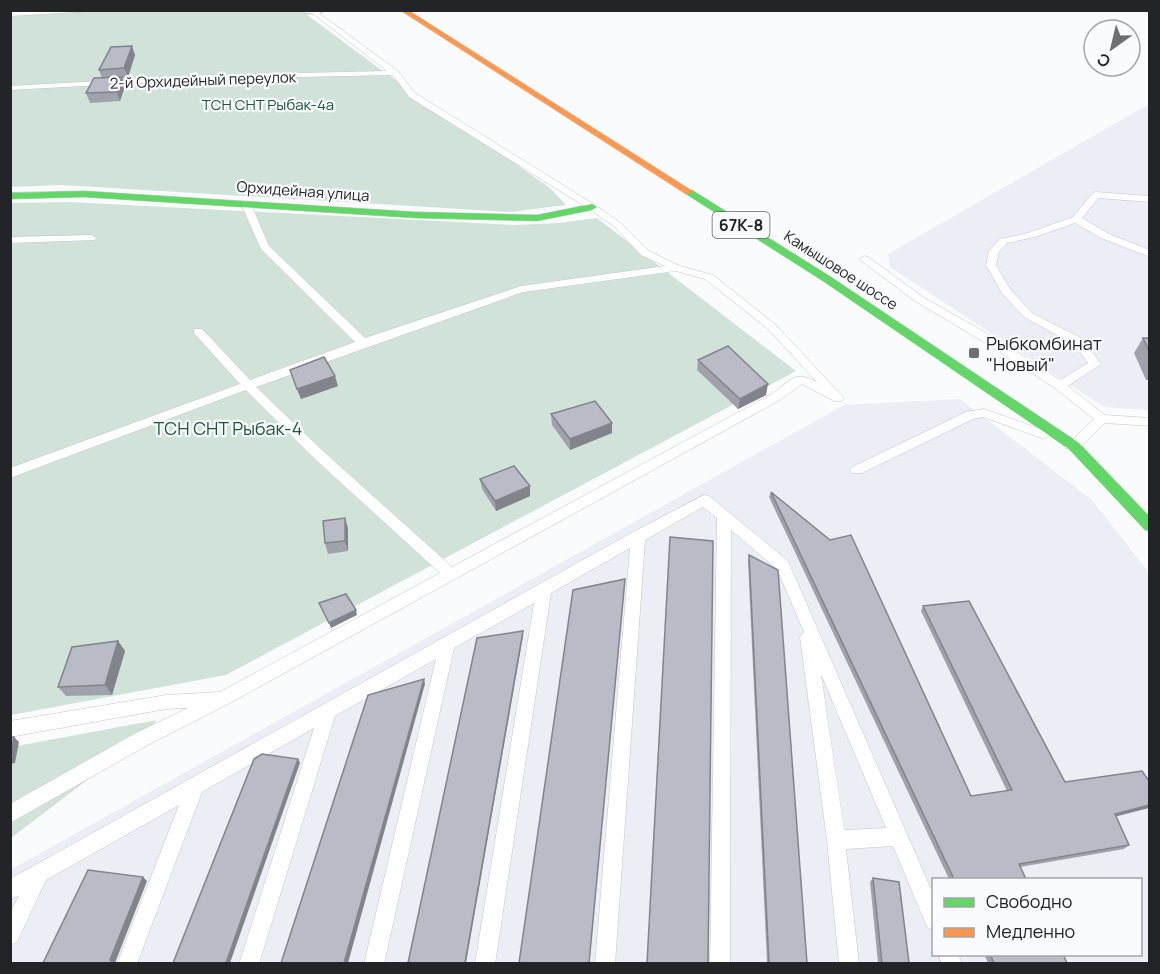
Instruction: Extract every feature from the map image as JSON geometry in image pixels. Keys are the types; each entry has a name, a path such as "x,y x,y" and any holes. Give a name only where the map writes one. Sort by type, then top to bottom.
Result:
{"main road":[{"name":"Камышовое шоссе","path":"403,10 827,279 1074,446 1149,526"},
{"name":"Орхидейная улица","path":"10,196 84,194 416,215 537,218 592,207"}],"lane":[{"path":"10,14 109,10"},
{"path":"10,814 140,740 224,698 449,573 776,397 801,379 838,398 772,327 709,278 676,268 645,253 618,225 592,207 412,95 394,73 314,11"},
{"name":"2-й Орхидейный переулок","path":"10,88 211,77 394,73"},
{"path":"1060,386 1095,364 1078,342 1028,315 1006,291 991,265 994,251 1004,241 1032,235 1076,219 1096,195 1149,199"},
{"path":"246,204 265,247 363,343"},
{"path":"1076,219 1105,236 1149,254"},
{"path":"10,240 91,238"},
{"path":"864,259 919,299 996,344 1060,386 1102,419 1149,422"},
{"path":"10,473 245,385 521,289 676,268"},
{"path":"198,331 245,385 318,455 449,573"},
{"path":"857,470 970,415 984,413 1074,446 1102,419"},
{"path":"10,890 704,500 783,566 932,918"},
{"path":"720,963 724,516"},
{"path":"605,963 638,536"},
{"path":"485,963 544,589"},
{"path":"806,620 836,840 849,963"},
{"path":"374,963 447,644"},
{"path":"10,729 166,702 224,698"},
{"path":"249,963 328,711"},
{"path":"128,963 195,786"},
{"path":"836,840 898,836"},
{"path":"10,936 39,874"}],"shaded area":[{"path":"1149,104 1149,410 1104,407 890,267 888,254"},
{"path":"960,399 1092,500 1149,573 1149,963 11,963 10,870 844,405"}],"green space":[{"name":"ТСН СНТ Рыбак-4а","path":"10,11 302,11 550,188 566,205 511,212 62,185 11,187"},
{"name":"ТСН СНТ Рыбак-4","path":"69,202 514,225 597,218 796,371 226,675 11,715 11,203"},
{"path":"157,720 140,740 11,838 11,747"}],"building":[{"path":"132,46 124,68 99,70 111,47"},
{"path":"122,77 117,92 86,93 94,78"},
{"path":"1143,338 1149,338 1149,351"},
{"path":"728,346 768,384 740,399 698,360"},
{"path":"324,357 335,376 297,389 290,370"},
{"path":"595,401 612,423 570,439 551,414"},
{"path":"514,466 530,486 495,501 480,479"},
{"path":"771,492 830,540 851,535 971,796 1012,790 923,606 969,601 1065,782 1142,771 1149,781 1149,805 1115,814 1129,845 1019,864 1026,878 954,878"},
{"path":"345,518 345,541 325,543 323,521"},
{"path":"670,537 713,541 708,963 647,963"},
{"path":"749,555 778,570 807,963 769,963"},
{"path":"625,579 589,963 519,963 573,590"},
{"path":"346,594 356,610 329,623 319,603"},
{"path":"523,631 465,963 408,963 477,638"},
{"path":"118,641 105,685 58,687 72,647"},
{"path":"424,679 344,963 281,963 368,695"},
{"path":"14,737 10,757 10,738"},
{"path":"262,754 298,759 226,963 173,963 254,759"},
{"path":"88,870 143,877 110,960 114,963 43,963"},
{"path":"873,878 899,882 909,963 882,963"},
{"path":"991,956 1064,956 1067,963 994,963"}],"traffic: fast":[{"path":"689,192 827,279 1074,446 1150,526"},
{"path":"10,196 84,194 416,215 537,218 592,207"}],"traffic: slow":[{"path":"403,10 689,192"}],"place":[{"name":"Рыбкомбинат \"Новый\"","path":"974,353"}]}
